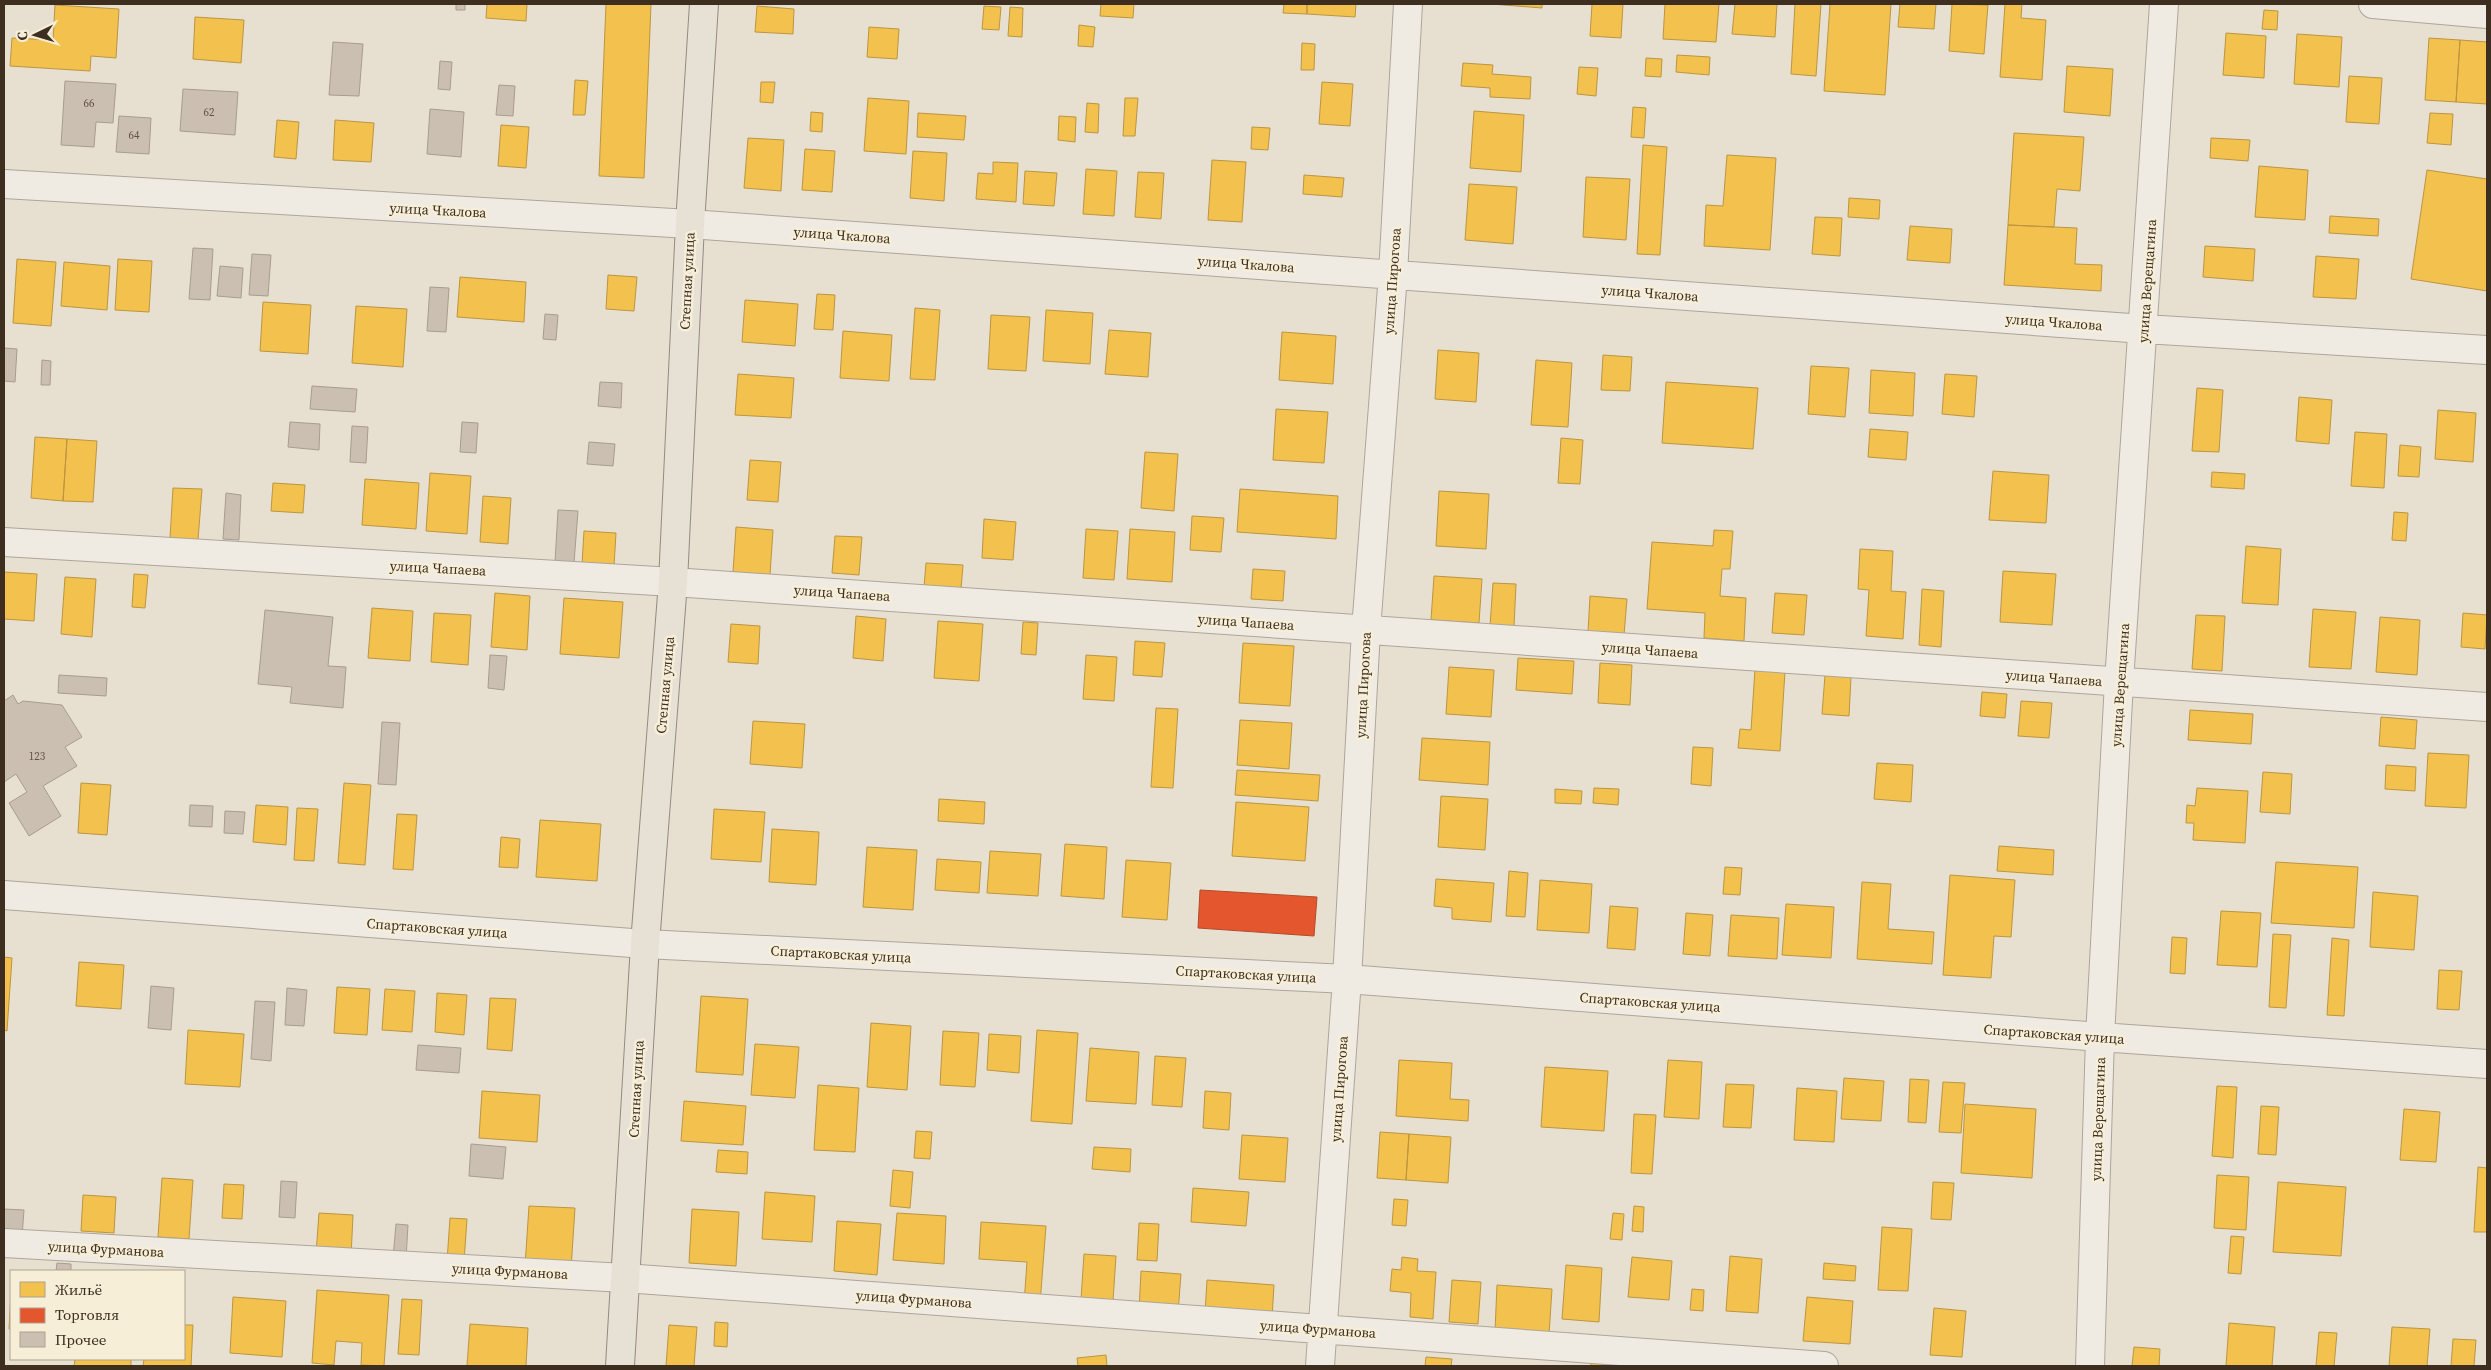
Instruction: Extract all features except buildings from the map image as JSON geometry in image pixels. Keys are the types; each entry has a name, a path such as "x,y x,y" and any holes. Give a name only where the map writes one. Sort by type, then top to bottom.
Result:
{"main road":[{"name":"Степная улица","path":"620,1366 644,944 673,582 690,224 704,4"}],"street":[{"name":"улица Пирогова","path":"1320,1366 1347,978 1366,630 1393,274 1408,4"},
{"name":"улица Верещагина","path":"2090,1366 2100,1037 2119,682 2144,329 2164,4"},
{"path":"2374,4 2487,14"},
{"name":"улица Чкалова","path":"4,184 690,224 2144,329 2487,350"},
{"name":"улица Чапаева","path":"4,542 673,582 2487,707"},
{"name":"Спартаковская улица","path":"4,895 644,944 1347,978 2100,1037 2487,1064"},
{"name":"улица Фурманова","path":"4,1243 625,1278 1824,1366"}]}
